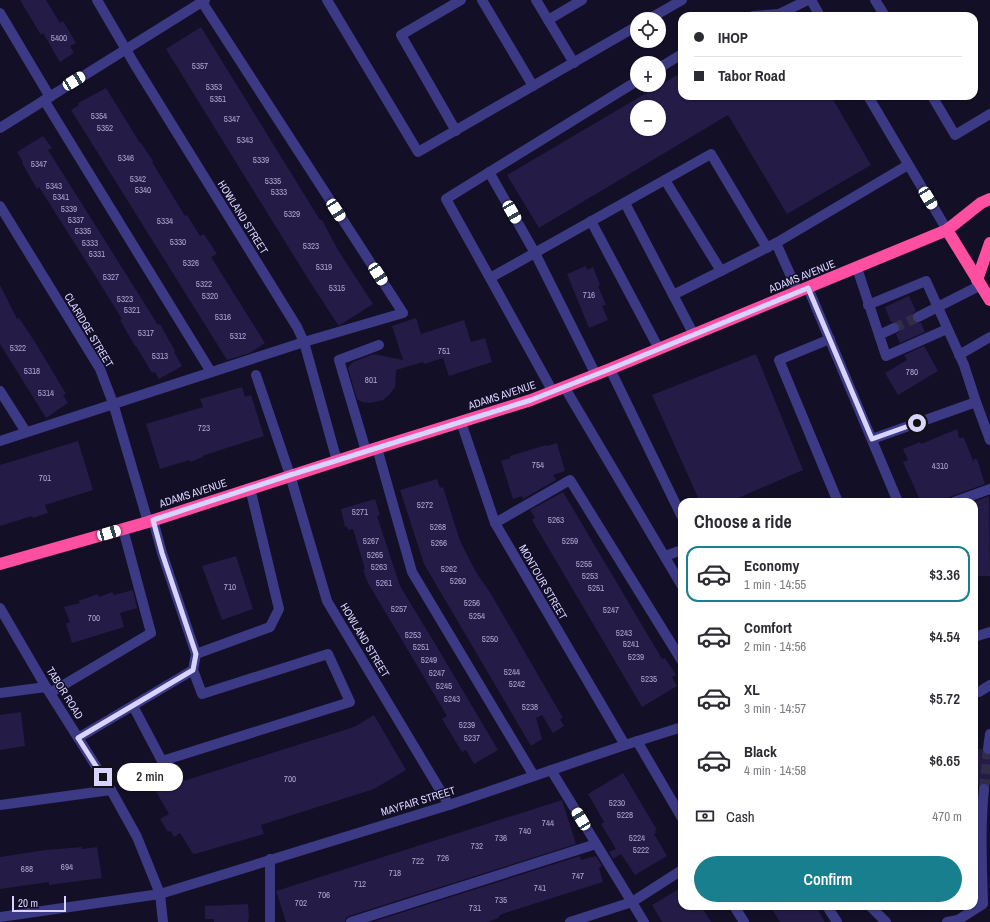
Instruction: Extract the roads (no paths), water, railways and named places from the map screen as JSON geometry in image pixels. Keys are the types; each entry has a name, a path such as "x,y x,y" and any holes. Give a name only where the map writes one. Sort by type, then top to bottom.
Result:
{"highway":[{"name":"ADAMS AVENUE","path":"0,564 150,521 565,388 947,230 981,203 990,199"},
{"path":"947,230 990,300"},
{"path":"979,283 990,243"}],"street":[{"name":"HOWLAND STREET","path":"97,0 297,327 304,342 337,461"},
{"path":"328,0 418,152 630,30"},
{"path":"456,130 401,35 461,0"},
{"path":"482,0 533,86"},
{"path":"536,0 574,63"},
{"path":"548,20 582,0"},
{"path":"661,12 682,0"},
{"path":"783,12 808,0"},
{"path":"811,0 818,12"},
{"path":"875,0 882,12"},
{"path":"0,128 203,1 403,313 304,342 0,441"},
{"path":"0,13 47,98 211,372"},
{"path":"666,64 678,56"},
{"path":"553,392 446,199 630,86"},
{"path":"870,100 947,230"},
{"path":"934,100 955,135 990,114"},
{"path":"490,278 711,154 771,245 803,290 830,339 896,498"},
{"path":"673,294 771,245 908,165"},
{"path":"489,172 535,253 596,375"},
{"path":"665,180 721,271"},
{"path":"624,203 694,335"},
{"name":"CLARIDGE STREET","path":"0,206 100,369 113,403 150,521 196,654"},
{"path":"591,221 659,349"},
{"path":"857,268 886,356 947,329"},
{"path":"868,305 926,281 964,365 976,402 987,421 990,440"},
{"path":"918,317 938,308 979,283"},
{"path":"879,335 894,328"},
{"path":"959,355 990,337"},
{"path":"830,339 779,360 836,498"},
{"path":"380,345 339,360 412,572 534,776"},
{"path":"610,369 678,509"},
{"name":"HOWLAND STREET","path":"256,375 290,475 327,601 448,805"},
{"path":"565,388 678,579"},
{"path":"0,391 26,432"},
{"path":"872,439 976,402"},
{"name":"MONTOUR STREET","path":"461,422 494,523 625,745"},
{"path":"494,523 570,480 678,655"},
{"path":"133,706 162,761 350,702 328,654 202,694 193,670 196,654 270,627 279,609 250,488"},
{"path":"965,498 990,489"},
{"path":"0,693 48,690 151,633 123,529"},
{"path":"665,556 678,551"},
{"name":"TABOR ROAD","path":"0,608 48,690 111,790 137,837 160,894 162,922"},
{"path":"978,636 990,632"},
{"path":"78,738 193,670"},
{"path":"978,692 990,685"},
{"name":"MAYFAIR STREET","path":"0,917 160,894 448,805 678,728"},
{"path":"988,749 990,734"},
{"path":"637,741 678,811"},
{"path":"551,770 644,922"},
{"path":"978,907 983,904 986,857 982,806 984,789"},
{"path":"0,805 111,790"},
{"path":"351,922 596,844"},
{"path":"270,859 270,922"},
{"path":"570,922 632,902 678,873"},
{"path":"736,910 744,922"},
{"path":"830,910 837,922"},
{"path":"874,910 886,922"},
{"path":"947,922 958,920 974,910"},
{"path":"39,911 40,922"}],"tunnel":[{"path":"894,328 918,317"},
{"path":"984,789 988,749"}]}
